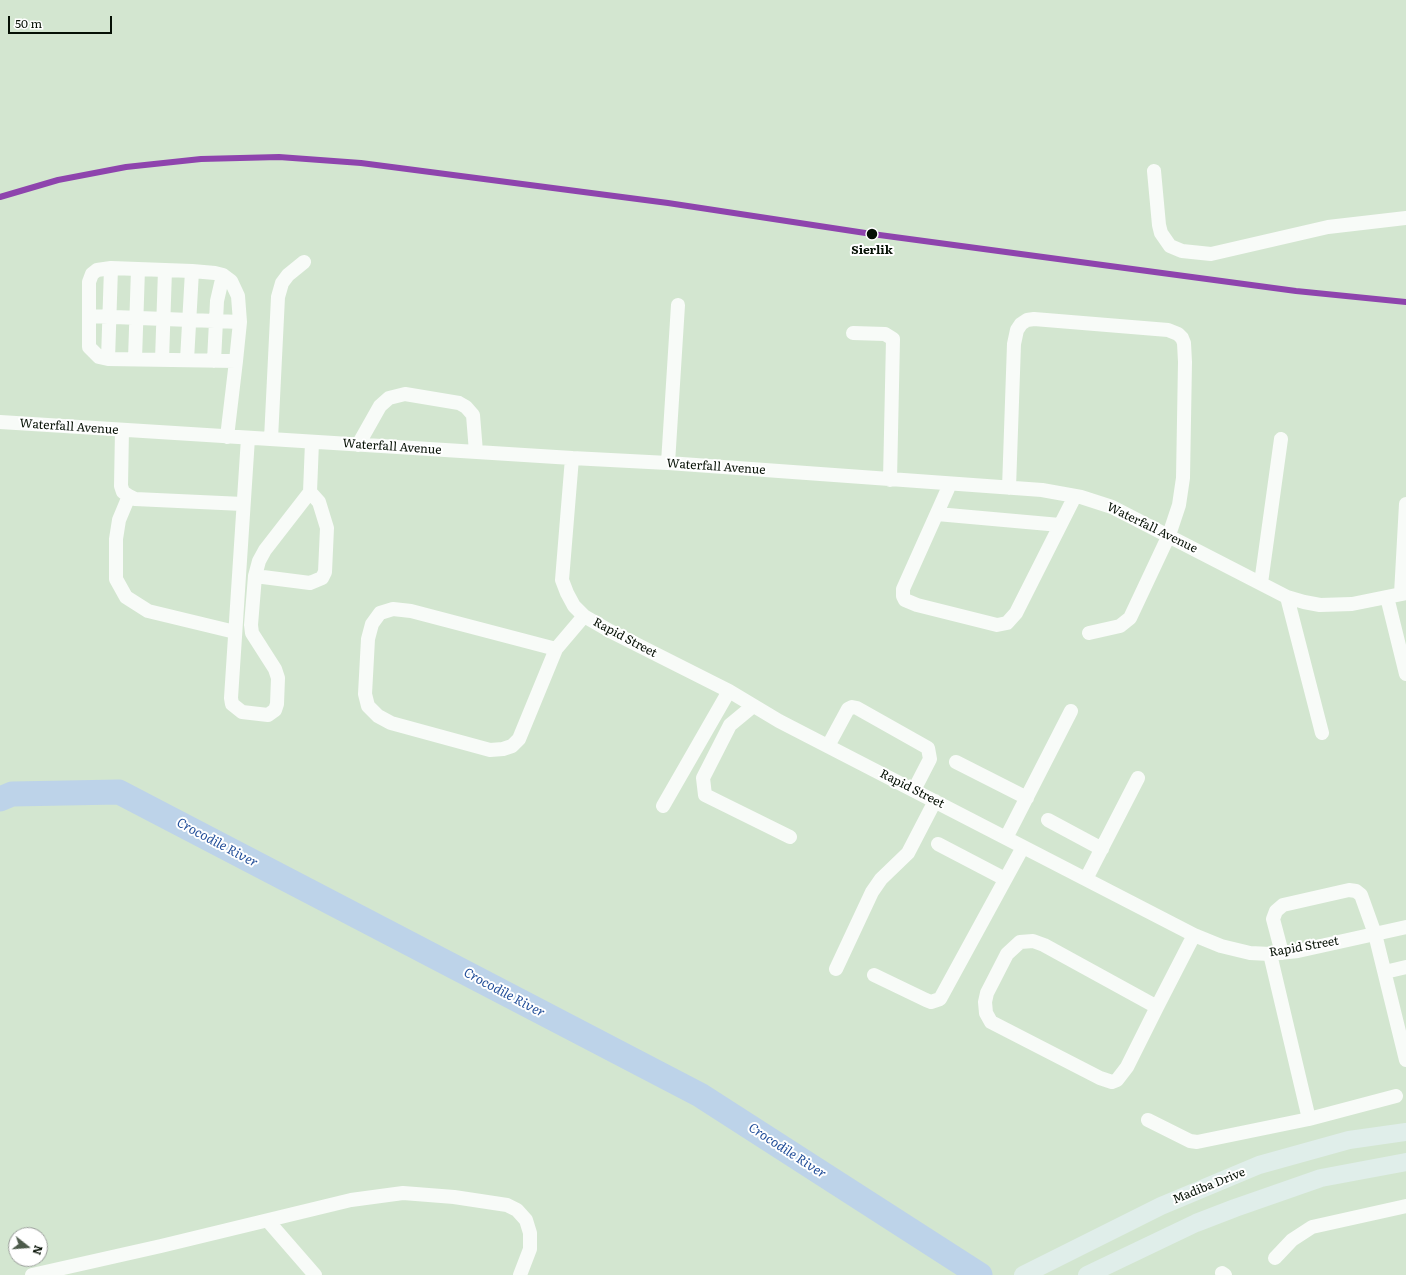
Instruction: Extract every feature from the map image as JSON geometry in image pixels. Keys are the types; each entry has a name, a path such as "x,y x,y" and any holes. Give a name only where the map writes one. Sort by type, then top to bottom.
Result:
{"main road":[{"name":"Madiba Drive","path":"1023,1275 1161,1206 1259,1165 1349,1140 1406,1132"},
{"path":"1087,1275 1196,1223 1321,1178 1406,1162"}],"street":[{"path":"1154,171 1161,233 1170,246 1182,251 1211,254 1328,227 1406,218"},
{"path":"271,439 278,297 282,283 288,275 304,262"},
{"path":"108,359 110,268"},
{"path":"227,437 236,361 240,322 238,296 236,288 231,281 223,275 192,271 110,268 97,270 92,274 89,282 89,347 98,357 108,359 236,361"},
{"path":"135,359 138,269"},
{"path":"162,360 165,270"},
{"path":"187,360 192,271"},
{"path":"214,361 218,289 223,275"},
{"path":"668,463 678,306"},
{"path":"89,316 240,322"},
{"path":"1009,488 1014,344 1017,330 1021,324 1027,320 1034,319 1174,332 1178,334 1184,343 1183,478 1180,505 1168,535 1128,620 1113,629 1089,633"},
{"path":"853,333 885,334 893,339 890,480"},
{"path":"358,445 380,406 389,398 405,394 459,403 466,407 473,415 476,452"},
{"name":"Waterfall Avenue","path":"0,422 668,463 1042,490 1075,496 1112,507 1286,597 1304,602 1334,605 1352,604 1404,594"},
{"path":"122,430 121,486 123,492 129,496 135,499 243,504"},
{"path":"248,438 231,698 232,704 242,712 268,715 275,710 277,704 278,678 275,669 252,633 251,625 255,576 259,561 265,550 310,492 312,442"},
{"path":"1261,583 1281,439"},
{"name":"Rapid Street","path":"572,458 562,580 566,593 574,606 584,616 610,631 729,691 753,706 828,746 1194,935 1221,946 1238,951 1276,953 1406,927"},
{"path":"950,484 903,589 903,596 909,602 917,605 997,625 1007,623 1016,612 1075,496"},
{"path":"255,576 310,583 322,578 327,566 327,528 318,502 310,492"},
{"path":"129,496 119,520 116,547 116,579 126,597 148,611 235,632"},
{"path":"1404,594 1406,504"},
{"path":"936,514 1060,525"},
{"path":"1286,597 1322,733"},
{"path":"1387,597 1406,674"},
{"path":"556,648 411,611 393,610 380,613 372,624 368,639 365,694 368,706 378,716 391,723 490,750 503,749 512,746 519,739 556,648 584,616"},
{"path":"663,806 729,691"},
{"path":"753,706 730,725 703,778 705,795 790,837"},
{"path":"828,746 848,709 852,706 857,708 926,745 930,750 928,765 914,790"},
{"path":"1006,838 1071,711"},
{"path":"956,762 1026,798"},
{"path":"1086,879 1138,778"},
{"path":"836,968 872,892 881,879 908,853 935,801"},
{"path":"1048,820 1102,849"},
{"path":"938,844 1005,879"},
{"path":"874,975 931,1002 940,999 1023,846"},
{"path":"1309,1119 1276,953 1274,919 1278,909 1283,906 1349,890 1356,891 1361,895 1375,934 1406,1060"},
{"path":"1157,1008 1044,945 1032,941 1020,942 1007,954 987,993 985,1002 986,1014 991,1022 1100,1078 1112,1082 1121,1076 1157,1008 1194,935"},
{"path":"1385,972 1406,967"},
{"path":"1148,1120 1190,1141 1197,1142 1309,1119 1396,1096"},
{"path":"32,1275 268,1221 351,1200 402,1193 454,1197 507,1205 517,1210 526,1220 530,1233 530,1250 520,1275"},
{"path":"1275,1258 1292,1240 1312,1227 1406,1206"},
{"path":"268,1221 315,1275"}],"waterway":[{"name":"Crocodile River","path":"0,799 12,794 119,792 700,1095 980,1275"}],"transit line":[{"path":"0,197 58,180 126,167 201,159 279,157 361,163 668,203 872,234 1296,291 1406,302"}],"place":[{"name":"Sierlik","path":"872,234"}]}
